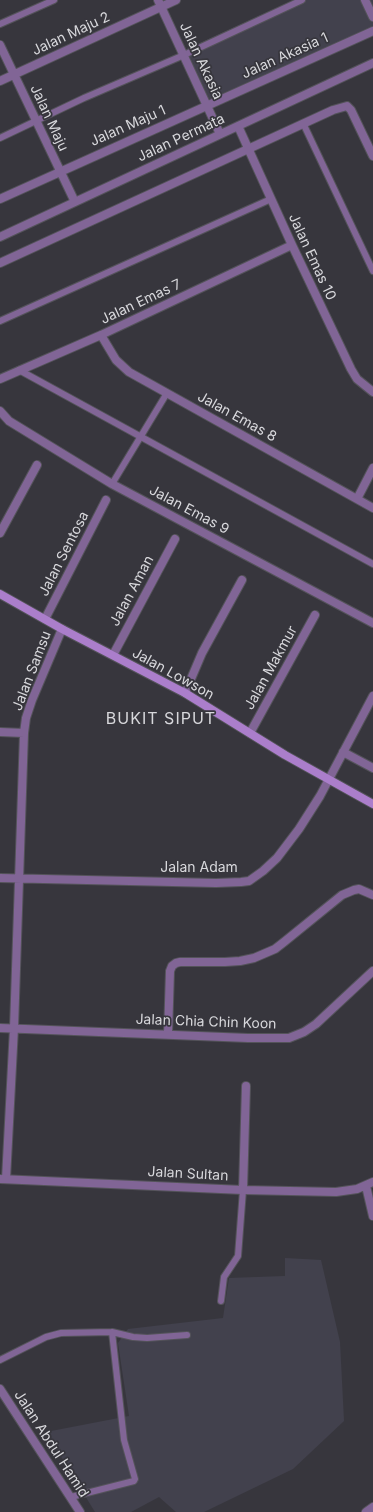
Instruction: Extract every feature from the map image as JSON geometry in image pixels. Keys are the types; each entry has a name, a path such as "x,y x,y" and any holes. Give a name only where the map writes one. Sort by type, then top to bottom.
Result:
{"street":[{"name":"Jalan Maju 2","path":"0,81 160,3 176,0"},
{"path":"365,0 373,17"},
{"name":"Jalan Akasia","path":"160,3 208,104 220,134"},
{"name":"Jalan Akasia 1","path":"208,104 373,31"},
{"name":"Jalan Maju","path":"0,45 75,202"},
{"name":"Jalan Permata","path":"0,237 373,63"},
{"name":"Jalan Maju 1","path":"0,199 208,104"},
{"path":"0,263 333,110 347,106 351,110 373,156"},
{"name":"Jalan Emas 10","path":"238,126 292,245 351,369 357,379 373,392"},
{"name":"Jalan Emas 7","path":"0,379 101,335 292,245"},
{"name":"Jalan Emas 8","path":"101,335 110,352 121,366 144,381 373,508"},
{"name":"Jalan Emas 9","path":"0,411 9,421 112,484 373,623"},
{"path":"0,533 37,466"},
{"path":"357,499 373,468"},
{"name":"Jalan Sentosa","path":"45,619 106,500"},
{"name":"Jalan Aman","path":"113,655 175,539"},
{"path":"185,694 202,653 242,580"},
{"name":"Jalan Lowson","path":"0,594 62,629 185,694 285,755 373,804"},
{"name":"Jalan Makmur","path":"250,733 316,615"},
{"name":"Jalan Samsu","path":"3,1179 14,1028 24,734 26,718 32,700 62,629"},
{"path":"329,779 373,696"},
{"path":"0,732 24,734"},
{"path":"343,752 373,768"},
{"name":"Jalan Adam","path":"0,878 216,883 248,881 263,871 277,858 299,829 329,779"},
{"path":"168,1034 170,970 172,966 180,962 240,961 264,954 284,942 342,895 360,889 373,894"},
{"name":"Jalan Chia Chin Koon","path":"0,1028 248,1038 280,1038 297,1036 316,1024 373,971"},
{"path":"243,1190 246,1086"},
{"name":"Jalan Sultan","path":"3,1179 243,1190 336,1192 357,1189 369,1184"},
{"path":"369,1184 373,1216"},
{"name":"Jalan Abdul Hamid","path":"0,1389 80,1512"},
{"path":"366,1512 373,1507"}],"lane":[{"path":"0,24 54,0"},
{"path":"0,138 84,98 302,0"},
{"path":"303,123 373,271"},
{"path":"0,321 271,199"},
{"path":"19,370 373,564"},
{"path":"112,484 141,438 166,392"},
{"path":"221,1301 224,1277 238,1256 243,1190"},
{"path":"0,1360 53,1334 112,1332 134,1337 147,1338 187,1335"},
{"path":"70,1497 134,1481 136,1479 124,1440 112,1332"}],"shaded area":[{"path":"294,0 373,0 373,36 206,111 178,53"},
{"path":"285,1258 321,1260 340,1342 344,1421 293,1469 204,1512 176,1512 159,1497 131,1512 95,1512 46,1432 129,1416 118,1343 128,1329 223,1318 229,1278 285,1276"}],"district":[{"name":"BUKIT SIPUT","path":"161,719"}]}
